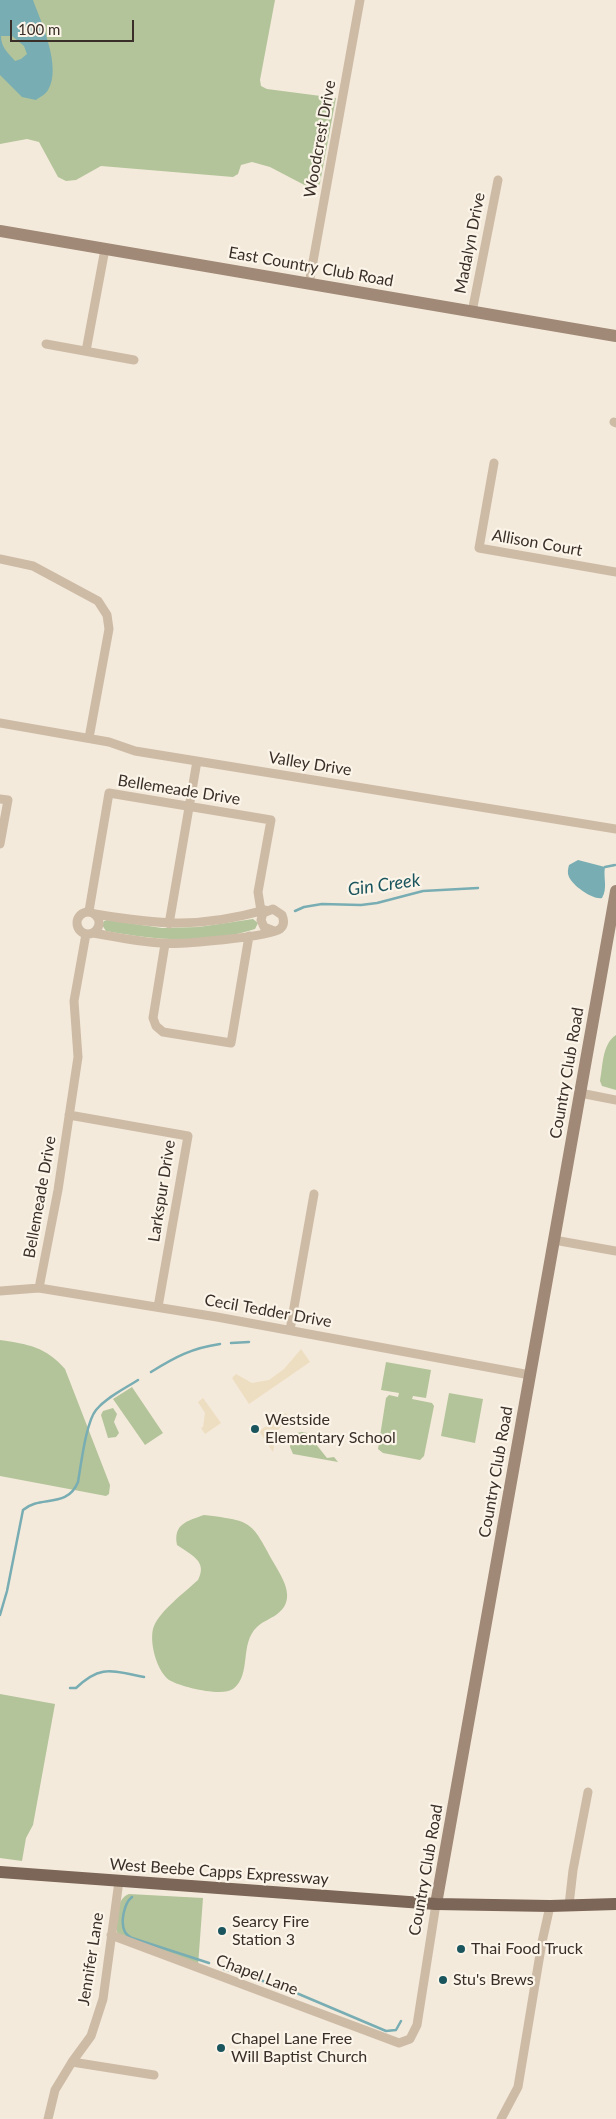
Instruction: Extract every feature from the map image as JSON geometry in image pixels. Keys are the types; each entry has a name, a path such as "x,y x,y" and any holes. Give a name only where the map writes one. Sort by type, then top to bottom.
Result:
{"main road":[{"name":"West Beebe Capps Expressway","path":"0,1872 436,1904 550,1906 616,1904"}],"street":[{"name":"Woodcrest Drive","path":"309,284 360,0"},
{"name":"Madalyn Drive","path":"472,312 498,180"},
{"name":"East Country Club Road","path":"0,231 616,336"},
{"path":"86,351 105,249"},
{"path":"46,344 134,360"},
{"name":"Allison Court","path":"494,463 479,548 616,572"},
{"path":"0,559 33,566 98,601 107,614 109,629 89,738"},
{"name":"Valley Drive","path":"0,723 109,742 135,751 616,829"},
{"path":"169,924 196,761"},
{"name":"Bellemeade Drive","path":"92,913 109,792 270,820 258,892 265,910"},
{"path":"0,799 8,800 0,844"},
{"name":"Country Club Road","path":"393,2042 407,2041 412,2036 417,2025 436,1904 616,891"},
{"path":"265,910 261,920 264,927 274,932"},
{"path":"265,910 280,912 284,918 283,925 274,932 165,944 89,933 79,930 76,923 79,915 92,913 169,924 210,922 265,910"},
{"path":"89,933 99,924 92,913"},
{"name":"Bellemeade Drive","path":"39,1288 58,1190 69,1115 78,1049 74,1001 89,933"},
{"path":"165,944 152,1018 156,1026 163,1032 231,1043 249,936"},
{"path":"580,1094 616,1100"},
{"name":"Larkspur Drive","path":"69,1115 188,1136 158,1307"},
{"path":"290,1330 314,1194"},
{"path":"554,1240 616,1251"},
{"name":"Cecil Tedder Drive","path":"0,1291 39,1288 290,1330 530,1375"},
{"path":"569,1905 573,1870 588,1792"},
{"name":"Jennifer Lane","path":"48,2119 54,2090 91,2036 103,1999 119,1881"},
{"path":"501,2119 518,2087 542,1942 550,1906"},
{"name":"Chapel Lane","path":"111,1935 393,2042"},
{"path":"72,2062 154,2075"}],"green space":[{"path":"0,0 275,0 260,80 261,86 267,89 336,98 318,188 312,189 270,167 252,162 241,165 238,174 233,177 101,166 76,180 66,181 58,177 39,142 27,139 0,144"},
{"path":"253,919 258,923 255,929 237,934 199,939 143,937 106,931 102,925 107,920 162,928 199,927"},
{"path":"616,1035 616,1090 602,1086 600,1081 608,1044"},
{"path":"0,1340 19,1343 43,1351 65,1369 110,1485 109,1494 106,1496 0,1476"},
{"path":"386,1362 431,1370 426,1398 413,1396 412,1399 432,1403 434,1406 424,1456 420,1460 383,1453 378,1449 386,1398 389,1395 398,1397 399,1393 381,1390"},
{"path":"132,1387 163,1433 145,1445 113,1399"},
{"path":"449,1393 483,1399 475,1443 441,1436"},
{"path":"113,1408 117,1414 114,1422 119,1433 116,1437 108,1438 101,1415 103,1411"},
{"path":"297,1433 307,1433 327,1458 334,1457 338,1462 293,1454 290,1447 291,1439"},
{"path":"204,1515 233,1519 250,1526 261,1540 287,1591 286,1604 282,1610 259,1625 252,1634 248,1642 244,1668 239,1683 233,1689 220,1692 184,1686 171,1681 166,1677 158,1664 152,1640 152,1632 157,1620 173,1602 198,1580 201,1573 199,1563 192,1555 177,1545 176,1538 179,1528 183,1524"},
{"path":"0,1694 55,1704 33,1825 26,1838 22,1861 0,1858"},
{"path":"129,1894 203,1898 198,1966 118,1935 116,1924 117,1912 121,1900"}],"shaded area":[{"path":"301,1349 310,1362 249,1404 232,1378 236,1374 252,1383 269,1380 284,1369"},
{"path":"203,1398 221,1423 205,1434 201,1428 203,1427 205,1413 198,1402"},
{"path":"286,1413 289,1418 276,1432 273,1452 259,1431"}],"water":[{"path":"0,0 33,0 52,57 52,80 48,90 36,100 22,97 0,75","holes":["1,36 12,36 24,46 27,54 15,61 5,50 1,40"]},
{"path":"578,860 605,867 605,890 602,898 589,895 571,881 568,874 569,865"}],"waterway":[{"path":"605,867 615,865"},
{"name":"Gin Creek","path":"295,911 304,907 322,904 361,905 377,903 423,891 478,888"},
{"path":"231,1343 249,1342"},
{"path":"151,1372 184,1354 220,1344"},
{"path":"0,1615 7,1591 23,1510 37,1503 60,1499 67,1496 73,1490 78,1482 84,1444 92,1416 105,1401 138,1380"},
{"path":"70,1688 76,1688 85,1680 100,1672 107,1671 144,1677"},
{"path":"132,1897 125,1908 123,1919 125,1932 128,1935 132,1938 209,1963"},
{"path":"224,1969 247,1976"},
{"path":"260,1980 286,1989"},
{"path":"294,1992 386,2031 396,2030 401,2021"}],"place":[{"name":"Westside Elementary School","path":"255,1429"},
{"name":"Searcy Fire Station 3","path":"222,1931"},
{"name":"Thai Food Truck","path":"461,1949"},
{"name":"Stu's Brews","path":"443,1980"},
{"name":"Chapel Lane Free Will Baptist Church","path":"221,2048"}]}
